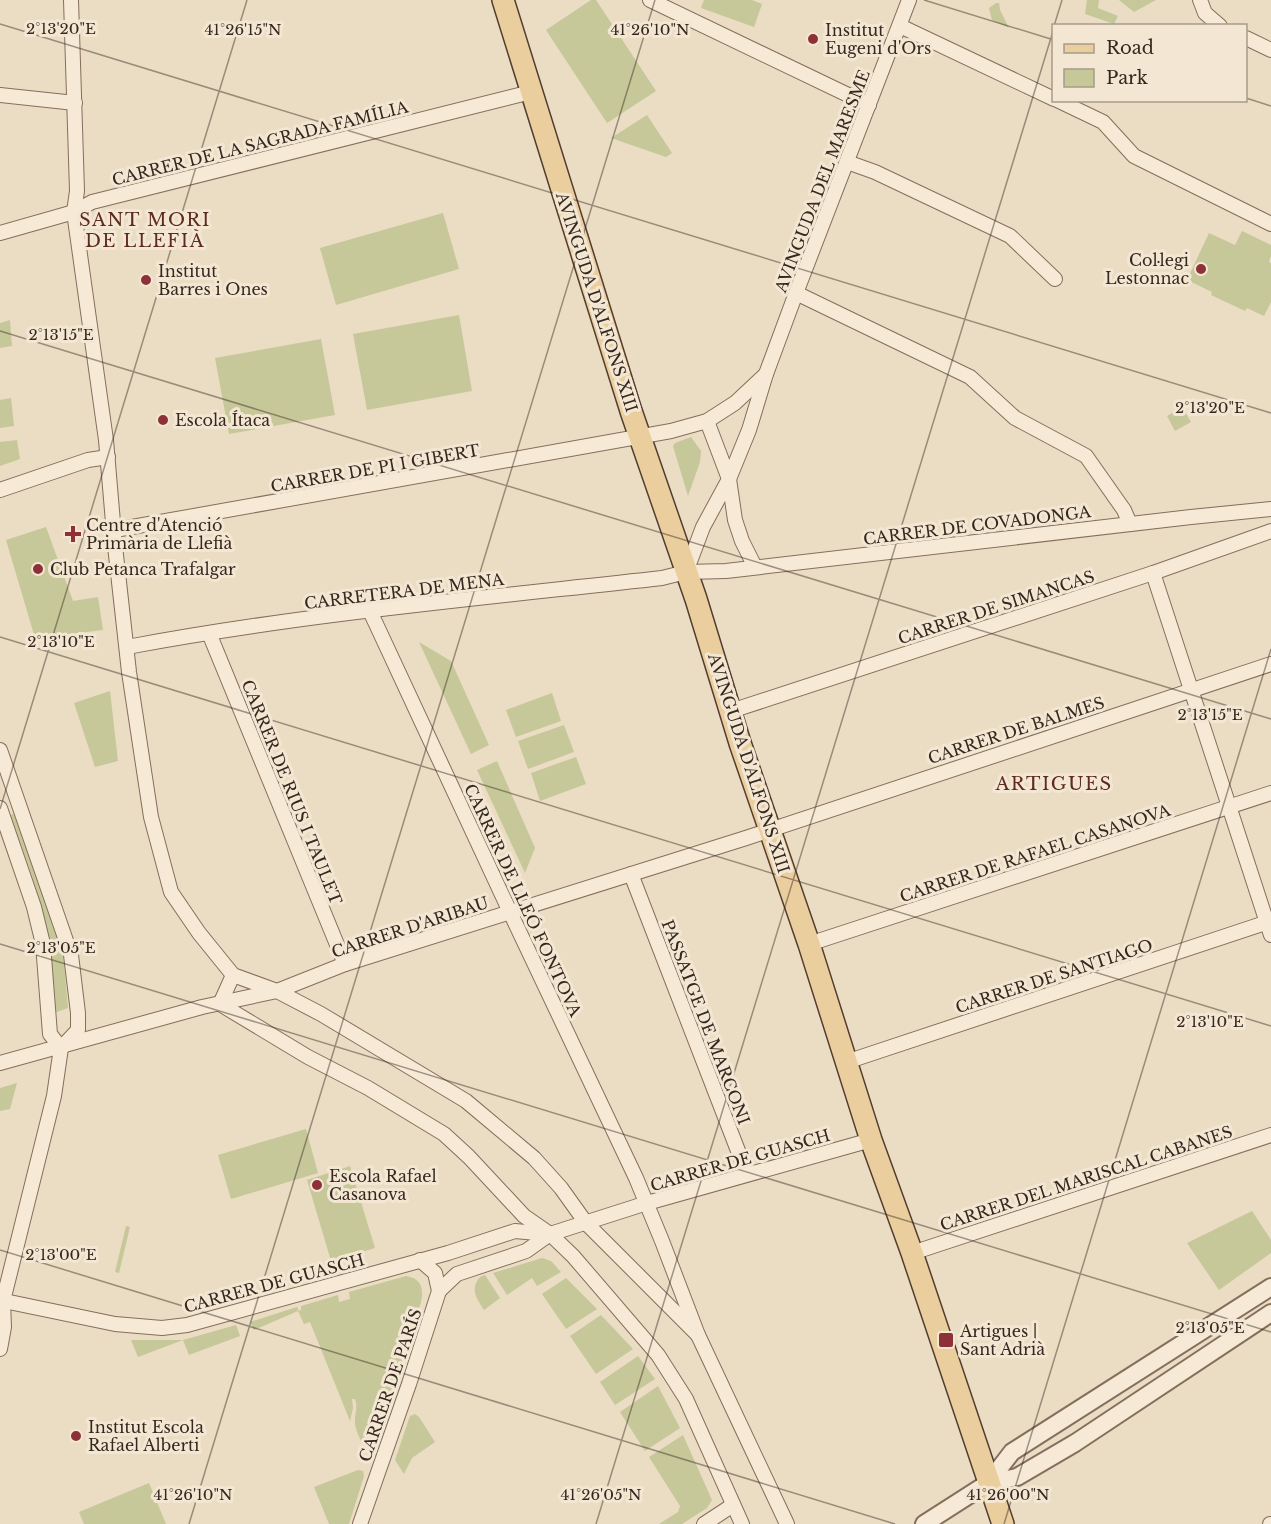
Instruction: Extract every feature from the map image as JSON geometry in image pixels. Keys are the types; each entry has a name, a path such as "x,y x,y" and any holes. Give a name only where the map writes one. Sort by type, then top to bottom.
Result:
{"main road":[{"name":"AVINGUDA D'ALFONS XIII","path":"503,0 740,743 809,944 871,1140 912,1253 1003,1524"}],"street":[{"path":"71,0 77,191 74,212 108,457 115,546 127,647 151,817 171,892 199,933 233,975 277,991 321,1014 466,1101 534,1158 561,1188 586,1223 698,1335"},
{"path":"650,0 869,105"},
{"name":"AVINGUDA DEL MARESME","path":"686,572 703,527 729,479 749,430 766,374 796,293 909,0"},
{"path":"1200,0 1205,13 1218,24"},
{"path":"900,26 1052,99"},
{"path":"1247,39 1271,50"},
{"name":"CARRER DE LA SAGRADA FAMÍLIA","path":"0,232 74,212 92,202 531,92"},
{"path":"0,95 75,103"},
{"path":"1059,102 1103,122 1134,156 1271,224"},
{"path":"847,162 875,172 1010,236 1055,279"},
{"path":"796,293 970,377 1015,418 1086,456 1124,510 1130,524"},
{"name":"AVINGUDA DEL MARESME","path":"641,438 707,421 735,403 766,374"},
{"path":"707,421 729,479 735,520 748,557 755,567"},
{"name":"CARRER DE PI I GIBERT","path":"115,530 641,438"},
{"path":"0,490 88,460 108,457"},
{"name":"CARRER DE COVADONGA","path":"686,572 719,571 1271,509"},
{"name":"CARRER DE SIMANCAS","path":"731,711 1153,573 1271,531"},
{"name":"CARRETERA DE MENA","path":"127,647 209,633 370,611 662,578 686,572"},
{"path":"1153,573 1270,926"},
{"name":"CARRER DE LLEÓ FONTOVA","path":"370,611 647,1203 698,1335 787,1524"},
{"name":"CARRER DE RIUS I TAULET","path":"209,633 345,964"},
{"name":"CARRER DE BALMES","path":"771,829 1271,664"},
{"path":"0,750 71,955 78,1013 78,1030 61,1047 54,1096 1,1302 4,1327 0,1349"},
{"name":"CARRER DE RAFAEL CASANOVA","path":"809,944 1271,793"},
{"path":"0,808 34,907 43,944 50,1034 61,1047"},
{"name":"CARRER D'ARIBAU","path":"0,1063 277,991 345,964 510,912 633,878 771,829"},
{"name":"PASSATGE DE MARCONI","path":"633,878 747,1174"},
{"name":"CARRER DE SANTIAGO","path":"846,1062 1270,926"},
{"path":"233,975 220,1004 444,1134 469,1157 524,1216 550,1234 573,1256 658,1355 686,1399 742,1524"},
{"name":"CARRER DEL MARISCAL CABANES","path":"912,1253 1271,1135"},
{"name":"CARRER DE GUASCH","path":"439,1291 458,1274 526,1251 550,1234 647,1203 871,1140"},
{"name":"CARRER DE GUASCH","path":"1,1302 115,1324 170,1327 188,1325 420,1260 514,1231 550,1234"},
{"path":"420,1260 435,1273 439,1291"},
{"path":"924,1524 988,1483 1012,1452 1271,1287"},
{"name":"CARRER DE PARÍS","path":"360,1524 439,1291"},
{"path":"988,1483 1017,1477 1075,1443 1271,1313"},
{"path":"704,1524 733,1505"}],"green space":[{"path":"591,0 596,0 656,91 607,123 546,30"},
{"path":"704,0 752,0 762,4 754,27 701,8"},
{"path":"1087,0 1099,0 1098,8 1118,16 1114,24 1085,14"},
{"path":"1119,0 1156,0 1134,12"},
{"path":"999,3 1009,28 992,20 989,8"},
{"path":"647,115 672,153 666,157 611,138"},
{"path":"443,213 459,269 336,305 320,248"},
{"path":"1242,231 1271,245 1269,262 1271,263 1271,302 1264,316 1247,308 1245,311 1211,295 1212,292 1187,280 1209,233 1235,245"},
{"path":"459,315 472,391 367,410 353,334"},
{"path":"10,320 12,346 0,348 0,323"},
{"path":"321,339 335,415 229,434 215,358"},
{"path":"11,398 14,426 0,428 0,400"},
{"path":"1182,407 1191,422 1175,431 1167,416"},
{"path":"691,437 701,451 700,462 688,496 673,446"},
{"path":"17,440 20,459 0,466 0,442"},
{"name":"Club Petanca Trafalgar","path":"46,527 73,601 98,597 103,630 35,638 6,540"},
{"path":"419,642 451,661 489,745 471,754"},
{"path":"110,691 118,761 95,767 74,703"},
{"path":"552,693 561,721 516,737 506,710"},
{"path":"564,725 574,752 528,769 518,741"},
{"path":"576,757 586,784 540,801 531,773"},
{"path":"497,761 535,848 525,873 477,770"},
{"path":"17,813 57,930 64,963 68,1008 54,1013 51,965 43,917 33,878 10,815"},
{"path":"17,1083 10,1109 0,1111 0,1088"},
{"path":"306,1129 318,1173 231,1199 218,1155"},
{"path":"350,1166 375,1248 331,1261 307,1180"},
{"path":"1252,1211 1271,1240 1271,1253 1219,1290 1187,1243"},
{"path":"126,1226 130,1227 119,1273 115,1272"},
{"path":"542,1258 551,1261 561,1272 537,1286 532,1278 507,1295 493,1273"},
{"path":"485,1275 500,1298 484,1310 477,1297 475,1286 480,1277"},
{"path":"406,1276 419,1282 421,1300 415,1320 403,1320 403,1323 414,1324 400,1369 389,1367 386,1376 396,1379 374,1446 367,1448 360,1439 356,1427 355,1399 352,1399 353,1408 350,1421 310,1322 304,1324 298,1311 254,1330 250,1322 297,1307 299,1311 301,1306 338,1295 339,1302 350,1299 349,1292"},
{"path":"566,1278 597,1309 566,1329 542,1294"},
{"path":"601,1315 633,1349 596,1374 570,1336"},
{"path":"236,1325 240,1336 189,1355 183,1340"},
{"path":"131,1340 183,1340 138,1357"},
{"path":"638,1356 655,1379 615,1405 600,1382"},
{"path":"658,1386 680,1428 645,1451 620,1412"},
{"path":"415,1414 435,1442 412,1458 404,1474 395,1460 410,1416"},
{"path":"683,1435 712,1500 707,1508 682,1524 659,1524 678,1512 680,1506 649,1457"},
{"path":"358,1470 363,1471 364,1476 349,1524 329,1524 314,1487"},
{"path":"149,1483 166,1524 84,1524 79,1512"}],"place":[{"name":"Institut Eugeni d'Ors","path":"813,39"},
{"name":"Col·legi Lestonnac","path":"1201,269"},
{"name":"Institut Barres i Ones","path":"146,280"},
{"name":"Escola Ítaca","path":"163,420"},
{"name":"Centre d'Atenció Primària de Llefià","path":"73,534"},
{"name":"Club Petanca Trafalgar","path":"38,569"},
{"name":"Escola Rafael Casanova","path":"317,1185"},
{"name":"Artigues | Sant Adrià","path":"946,1340"},
{"name":"Institut Escola Rafael Alberti","path":"76,1436"}],"district":[{"name":"SANT MORI DE LLEFIÀ","path":"145,230"},
{"name":"ARTIGUES","path":"1054,784"}]}
